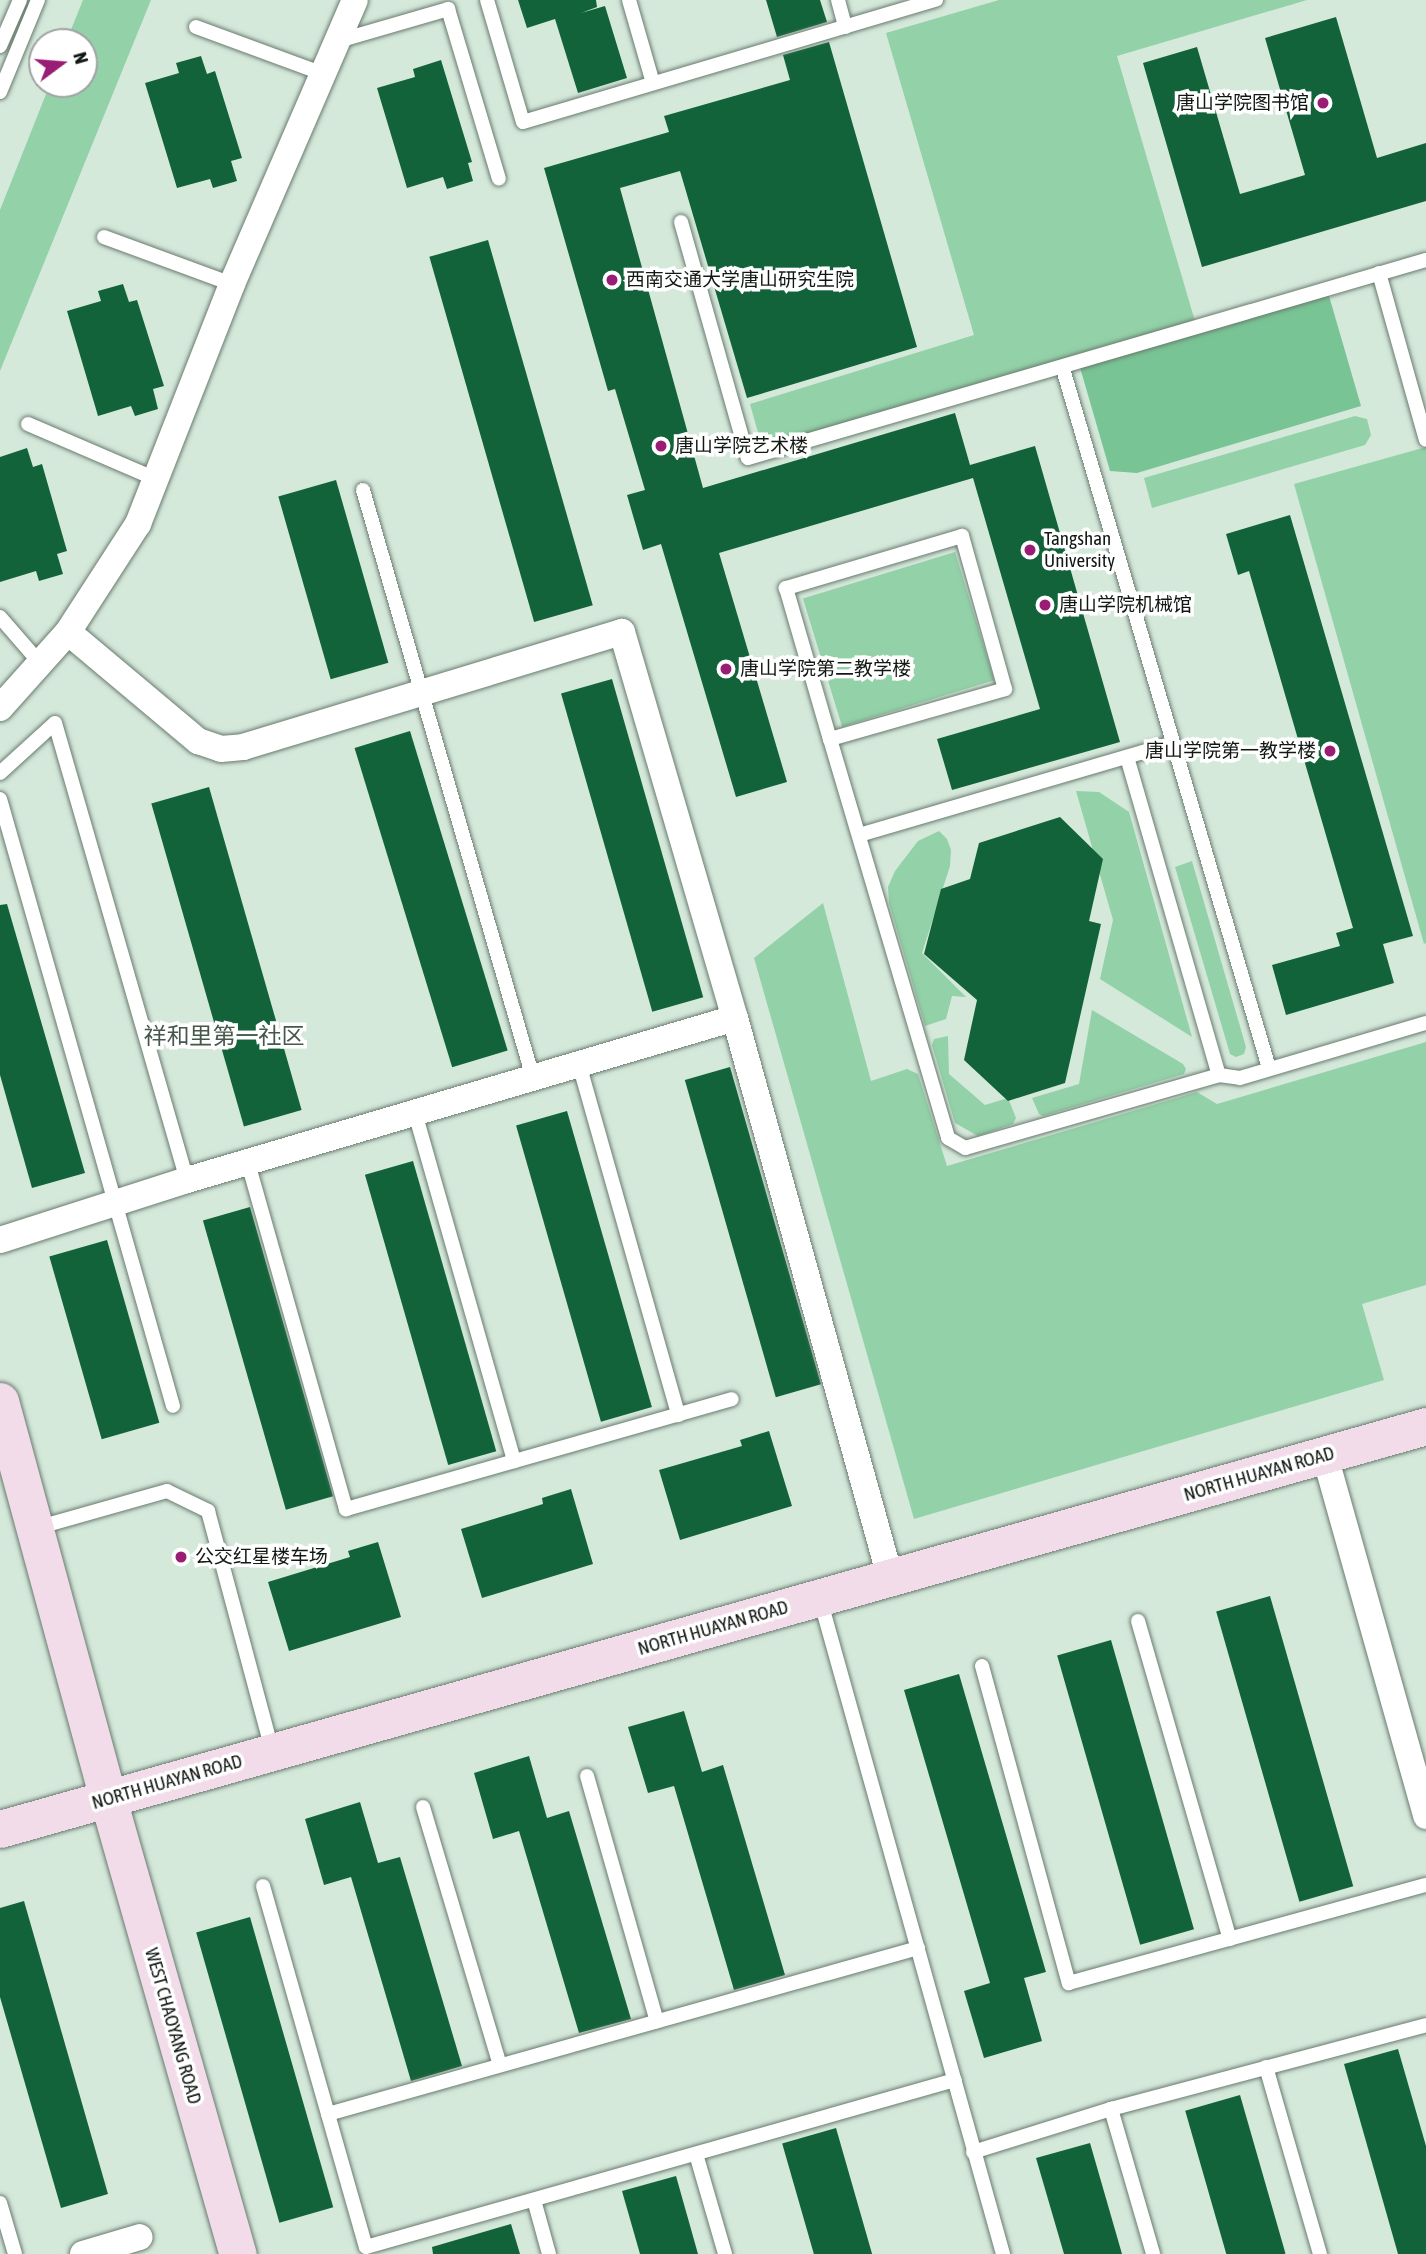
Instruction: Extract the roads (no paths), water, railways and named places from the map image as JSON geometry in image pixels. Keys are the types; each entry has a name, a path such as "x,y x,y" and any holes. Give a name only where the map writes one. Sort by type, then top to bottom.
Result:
{"street":[{"path":"0,708 68,632 138,524 232,284 355,0"},
{"path":"68,632 198,741 221,749 243,747 622,632 735,1018 890,1577"},
{"path":"0,1240 187,1180 735,1018"},
{"name":"WEST CHAOYANG ROAD","path":"0,1401 25,1526 78,1753 108,1798 238,2254"},
{"name":"NORTH HUAYAN ROAD","path":"0,1829 1426,1426"},
{"path":"1325,1456 1426,1816"},
{"name":"WEST CHAOYANG ROAD","path":"0,1470 25,1526"},
{"path":"83,2254 142,2246"}],"lane":[{"path":"0,46 20,0"},
{"path":"0,92 38,0"},
{"path":"487,0 523,122 936,0"},
{"path":"629,0 653,83"},
{"path":"838,0 845,27"},
{"path":"338,41 449,9 499,179"},
{"path":"196,27 324,75"},
{"path":"681,222 748,458 1063,369 1426,260"},
{"path":"104,237 232,284"},
{"path":"1379,274 1426,440"},
{"path":"1063,369 1269,1068"},
{"path":"28,424 156,479"},
{"path":"363,490 533,1078"},
{"path":"830,739 1005,689 962,536 786,588 830,739 948,1138 965,1148 1219,1075 1240,1078 1426,1023"},
{"path":"0,617 40,663"},
{"path":"0,773 55,723 187,1180"},
{"path":"859,835 1173,743"},
{"path":"1127,757 1219,1075"},
{"path":"0,799 173,1406"},
{"path":"579,1064 678,1415"},
{"path":"415,1113 514,1461"},
{"path":"248,1163 346,1508 732,1399"},
{"path":"25,1526 167,1491 208,1511 273,1752"},
{"path":"820,1598 1003,2254"},
{"path":"1139,1621 1230,1939"},
{"path":"982,1666 1069,1983 1426,1885"},
{"path":"587,1776 657,2021"},
{"path":"423,1807 500,2065"},
{"path":"263,1886 367,2250 955,2080"},
{"path":"328,2114 918,1948"},
{"path":"973,2152 1111,2109 1426,2025"},
{"path":"1266,2067 1320,2254"},
{"path":"1111,2109 1153,2254"},
{"path":"695,2154 725,2254"},
{"path":"534,2200 549,2254"},
{"path":"0,2203 15,2254"}],"place":[{"name":"唐山学院图书馆","path":"1323,103"},
{"name":"西南交通大学唐山研究生院","path":"612,280"},
{"name":"唐山学院艺术楼","path":"661,446"},
{"name":"Tangshan University","path":"1030,550"},
{"name":"唐山学院机械馆","path":"1045,605"},
{"name":"唐山学院第二教学楼","path":"726,669"},
{"name":"唐山学院第一教学楼","path":"1330,751"},
{"name":"公交红星楼车场","path":"181,1557"}],"district":[{"name":"祥和里第一社区","path":"224,1036"}]}
